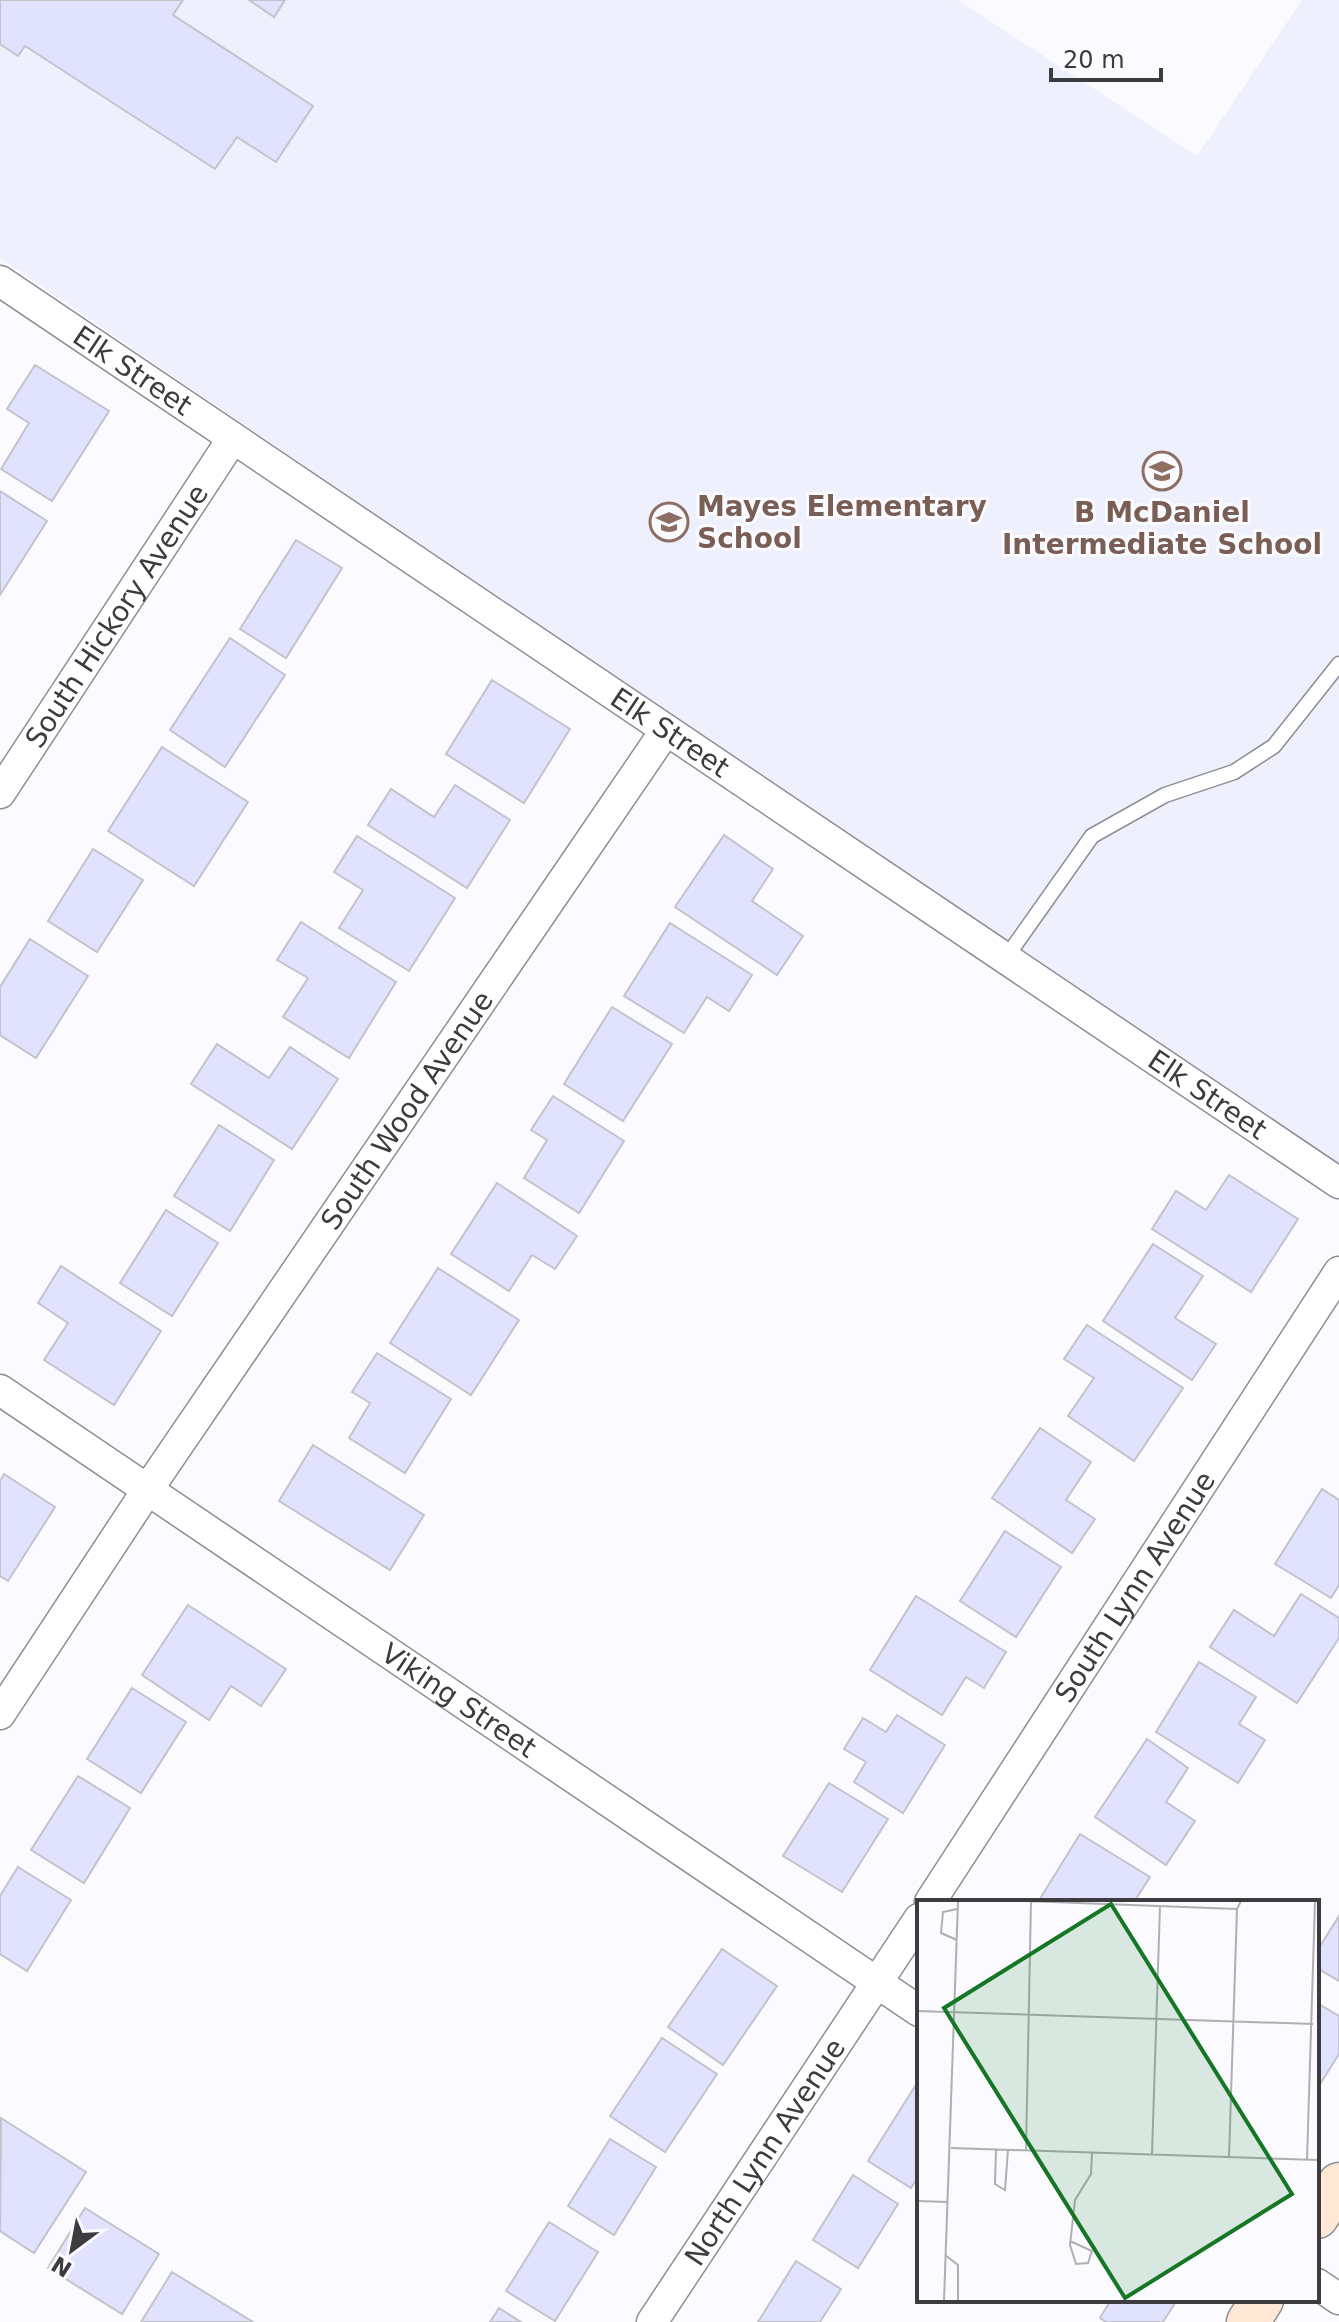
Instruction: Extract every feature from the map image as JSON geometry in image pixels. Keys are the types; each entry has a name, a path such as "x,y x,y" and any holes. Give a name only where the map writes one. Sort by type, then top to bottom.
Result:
{"street":[{"name":"Elk Street","path":"0,281 1339,1183"},
{"name":"South Hickory Avenue","path":"0,793 233,438"},
{"name":"South Wood Avenue","path":"0,1714 148,1489 666,730"},
{"name":"South Lynn Avenue","path":"931,1900 1339,1272"},
{"name":"Viking Street","path":"0,1390 917,2010"},
{"path":"878,1983 917,1922"},
{"name":"North Lynn Avenue","path":"652,2322 878,1983"},
{"path":"1319,2214 1339,2184"},
{"path":"1319,2285 1339,2299"},
{"path":"1248,2322 1261,2302"}],"lane":[{"path":"1005,959 1092,836 1165,795 1234,772 1274,746 1339,664"}],"shaded area":[{"name":"Mayes Elementary School","path":"0,0 958,0 1197,156 1302,0 1339,0 1339,1165 774,786 0,258"}],"building":[{"path":"0,0 183,0 173,15 313,106 276,162 237,137 215,169 25,46 18,56 0,44"},
{"path":"249,0 285,0 274,17"},
{"path":"35,365 109,411 52,501 1,469 29,423 7,409"},
{"path":"0,491 47,521 0,595"},
{"path":"296,540 342,568 286,658 240,629"},
{"path":"230,638 285,675 225,767 170,730"},
{"path":"492,680 570,729 524,803 446,754"},
{"path":"162,747 248,802 194,886 108,831"},
{"path":"455,785 510,820 467,888 368,825 391,789 434,817"},
{"path":"724,835 773,869 752,901 803,936 777,975 675,907"},
{"path":"357,836 455,898 409,971 339,928 363,890 334,872"},
{"path":"93,849 143,880 97,952 48,921"},
{"path":"301,922 396,982 349,1058 283,1017 308,978 277,960"},
{"path":"670,923 752,975 729,1011 707,997 684,1033 624,996"},
{"path":"30,939 88,976 36,1058 0,1035 0,987"},
{"path":"612,1007 672,1044 623,1121 564,1084"},
{"path":"217,1044 269,1078 290,1047 338,1079 292,1149 191,1084"},
{"path":"553,1096 624,1141 579,1213 524,1178 547,1140 531,1130"},
{"path":"219,1125 274,1160 230,1231 174,1196"},
{"path":"1229,1175 1298,1219 1251,1292 1152,1229 1176,1191 1206,1210"},
{"path":"497,1183 577,1236 555,1269 532,1255 509,1291 451,1254"},
{"path":"166,1210 218,1243 172,1316 120,1283"},
{"path":"1153,1244 1203,1276 1175,1318 1216,1344 1192,1380 1103,1321"},
{"path":"61,1266 161,1331 114,1405 44,1360 68,1323 38,1303"},
{"path":"438,1268 519,1320 471,1395 390,1343"},
{"path":"1087,1325 1183,1388 1134,1461 1068,1416 1094,1378 1064,1359"},
{"path":"377,1353 451,1399 405,1473 349,1438 370,1403 352,1392"},
{"path":"1040,1428 1091,1462 1066,1500 1095,1519 1072,1553 992,1498"},
{"path":"313,1445 424,1515 390,1570 279,1501"},
{"path":"4,1474 55,1507 8,1581 0,1576 0,1481"},
{"path":"1322,1489 1339,1500 1339,1585 1331,1598 1275,1564"},
{"path":"1005,1531 1061,1567 1016,1637 960,1601"},
{"path":"1301,1594 1339,1618 1339,1638 1297,1703 1210,1647 1234,1610 1274,1636"},
{"path":"916,1596 1006,1652 984,1688 966,1677 942,1715 870,1670"},
{"path":"188,1605 286,1669 261,1706 231,1686 209,1720 142,1675"},
{"path":"1199,1662 1256,1697 1239,1724 1265,1740 1238,1783 1156,1732"},
{"path":"132,1688 186,1722 141,1793 87,1759"},
{"path":"897,1715 945,1745 903,1813 854,1782 866,1762 844,1749 863,1718 886,1732"},
{"path":"1147,1739 1188,1768 1166,1802 1195,1821 1166,1865 1095,1817"},
{"path":"78,1776 130,1808 84,1883 31,1850"},
{"path":"829,1783 888,1819 842,1892 783,1856"},
{"path":"1080,1834 1150,1877 1135,1900 1039,1900"},
{"path":"18,1867 71,1900 27,1971 0,1954 0,1896"},
{"path":"1339,1916 1339,1981 1319,1969 1319,1948"},
{"path":"722,1949 777,1986 723,2065 668,2027"},
{"path":"1319,2004 1339,2016 1339,2054 1319,2086"},
{"path":"662,2038 717,2074 665,2152 610,2116"},
{"path":"917,2083 917,2178 911,2188 868,2161"},
{"path":"1,2118 86,2172 34,2253 0,2231"},
{"path":"610,2139 656,2167 614,2235 568,2206"},
{"path":"853,2175 898,2204 858,2268 813,2240"},
{"path":"85,2208 159,2254 122,2314 48,2268"},
{"path":"549,2222 598,2252 555,2321 506,2291"},
{"path":"796,2261 841,2289 820,2322 758,2322"},
{"path":"172,2272 253,2322 141,2322"},
{"path":"1110,2302 1176,2302 1163,2322 1106,2322 1100,2318"},
{"path":"499,2308 521,2322 490,2322"}],"place":[{"name":"B McDaniel Intermediate School","path":"1162,471"},
{"name":"Mayes Elementary School","path":"669,522"}]}
